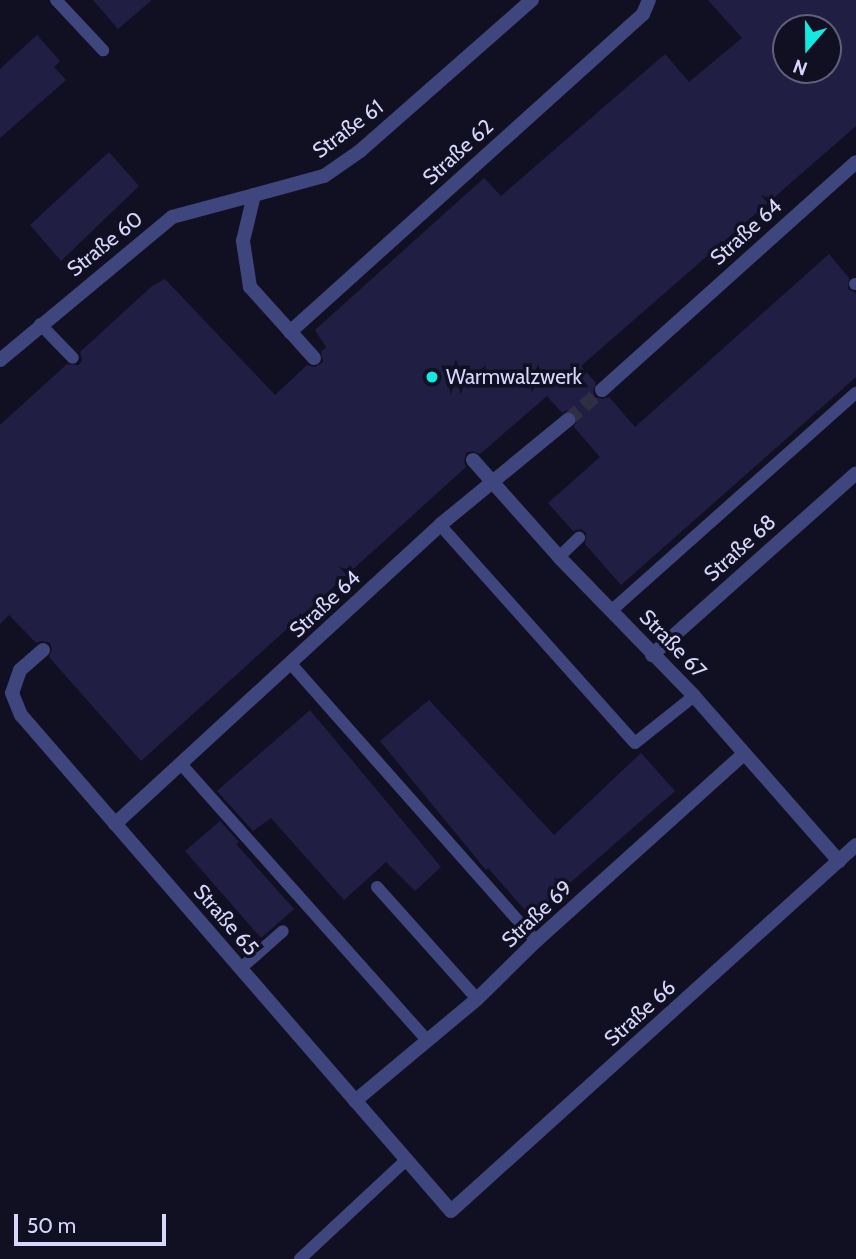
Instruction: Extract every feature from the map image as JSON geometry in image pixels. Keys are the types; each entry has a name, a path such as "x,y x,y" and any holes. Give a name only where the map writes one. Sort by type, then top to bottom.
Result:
{"street":[{"name":"Straße 61","path":"254,195 324,176 360,151 532,0"},
{"name":"Straße 62","path":"290,332 643,14 649,0"},
{"name":"Straße 64","path":"602,390 856,162"},
{"name":"Straße 60","path":"0,360 40,324 172,217 254,195"},
{"path":"254,195 243,241 250,287 314,358"},
{"name":"Straße 64","path":"115,824 440,525 568,420"},
{"name":"Straße 67","path":"473,460 559,557 694,696 839,861"},
{"name":"Straße 68","path":"652,654 856,473"},
{"name":"Straße 65","path":"44,650 20,670 12,693 21,715 452,1211"},
{"name":"Straße 69","path":"355,1101 477,999 536,941 744,754"},
{"name":"Straße 66","path":"452,1211 856,845"}],"lane":[{"path":"56,0 103,50"},
{"path":"40,324 73,358"},
{"path":"611,611 856,393"},
{"path":"440,525 635,743 694,696"},
{"path":"559,557 579,538"},
{"path":"290,664 536,941"},
{"path":"181,764 427,1040"},
{"path":"377,887 477,999"},
{"path":"240,969 283,931"},
{"path":"300,1259 406,1160"}],"building":[{"path":"93,0 152,0 118,29"},
{"name":"Warmwalzwerk","path":"708,0 856,0 856,126 581,366 596,383 593,391 595,397 609,397 635,427 829,254 849,278 848,289 856,293 856,377 621,585 585,544 586,533 581,529 573,531 548,503 600,457 574,427 578,419 575,413 567,410 562,413 547,396 480,454 472,451 466,453 466,467 141,761 49,657 52,649 50,643 36,643 9,615 0,624 0,425 67,364 79,365 82,360 80,352 151,287 165,279 275,395 307,365 315,367 323,362 321,352 326,347 315,330 484,178 501,196 665,54 689,82 742,38"},
{"path":"37,35 60,61 54,67 66,80 0,138 0,69"},
{"path":"109,152 139,186 61,261 30,225"},
{"path":"429,700 554,835 641,753 675,791 531,917 488,868 486,870 380,741"},
{"path":"310,710 441,867 415,891 386,862 344,900 271,818 253,831 217,791"},
{"path":"220,821 239,842 236,844 294,909 261,938 185,851"}],"tunnel":[{"path":"568,420 602,390"}],"place":[{"name":"Warmwalzwerk","path":"432,377"}]}
